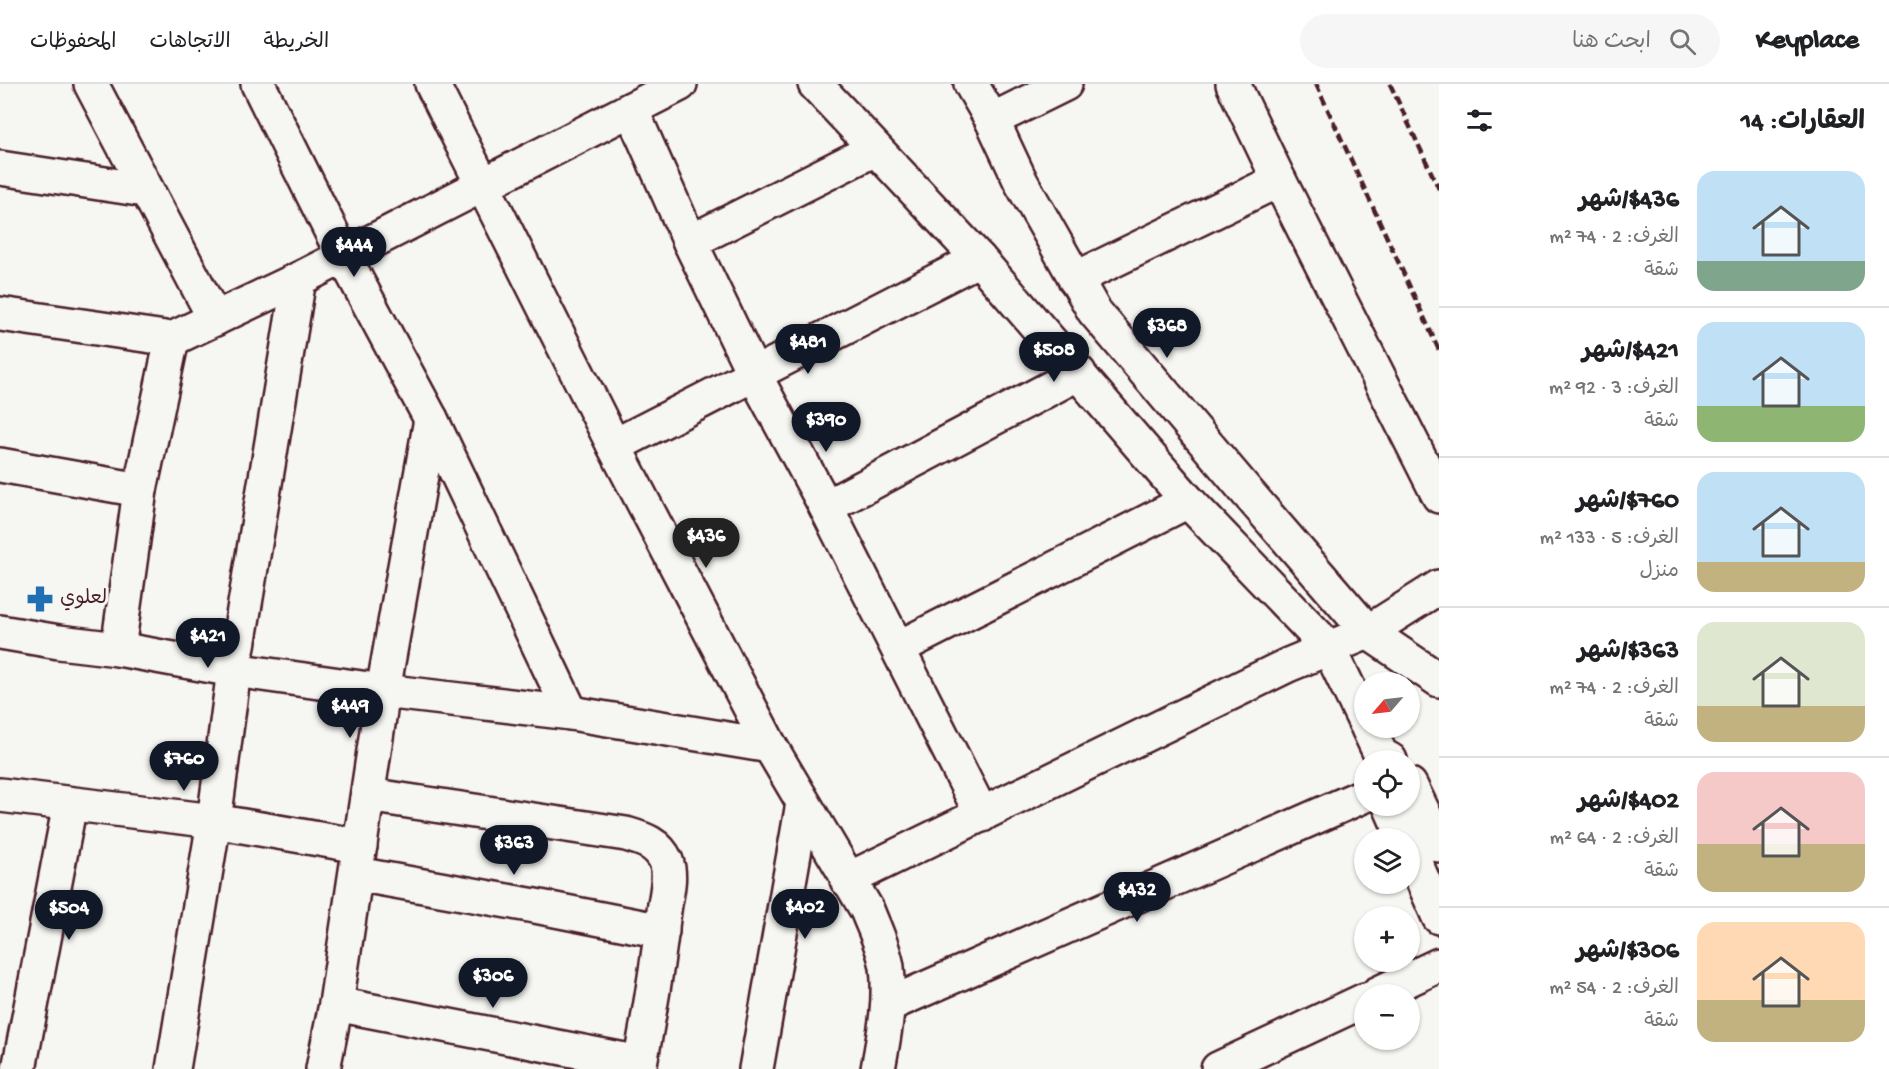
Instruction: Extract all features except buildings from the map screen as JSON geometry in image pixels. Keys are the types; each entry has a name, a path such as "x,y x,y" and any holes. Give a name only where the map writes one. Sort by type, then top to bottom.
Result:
{"street":[{"path":"91,84 215,319"},
{"path":"258,84 343,255 431,419 572,713"},
{"path":"432,84 614,446 770,746 847,880 867,910 887,965 888,1005 878,1069"},
{"path":"0,314 172,339 299,279 680,84"},
{"path":"815,84 979,259 1188,501 1329,648 1354,699"},
{"path":"971,84 992,120 1021,182 1094,311 1368,632 1439,680"},
{"path":"992,120 1065,84"},
{"path":"1233,84 1439,496"},
{"path":"631,109 690,242 754,374 826,507 982,815"},
{"path":"690,242 875,149"},
{"path":"0,168 145,190"},
{"path":"1075,279 1279,180"},
{"path":"614,446 979,259"},
{"path":"173,1069 214,821 234,669 299,279"},
{"path":"118,649 140,490 172,339"},
{"path":"826,507 1079,373"},
{"path":"323,1069 336,1004 383,691 431,419"},
{"path":"0,465 140,490"},
{"path":"898,648 1188,501"},
{"path":"847,880 1288,665 1368,632 1439,588"},
{"path":"0,632 383,691 572,713 770,746"},
{"path":"0,795 214,821 535,906 662,931"},
{"path":"336,1004 640,1066 662,931 669,871 659,850 649,841 626,834 368,795"},
{"path":"888,1005 1354,800"},
{"path":"756,1069 803,803"},
{"path":"19,1069 70,804"},
{"path":"1420,806 1439,845"},
{"path":"1420,873 1439,916"},
{"path":"1398,984 1439,965"},
{"path":"1218,1069 1255,1061 1354,1006"}],"railway":[{"path":"1316,84 1439,350"},
{"path":"1390,84 1439,189"}],"place":[{"name":"لعلوي","path":"40,599"}]}
